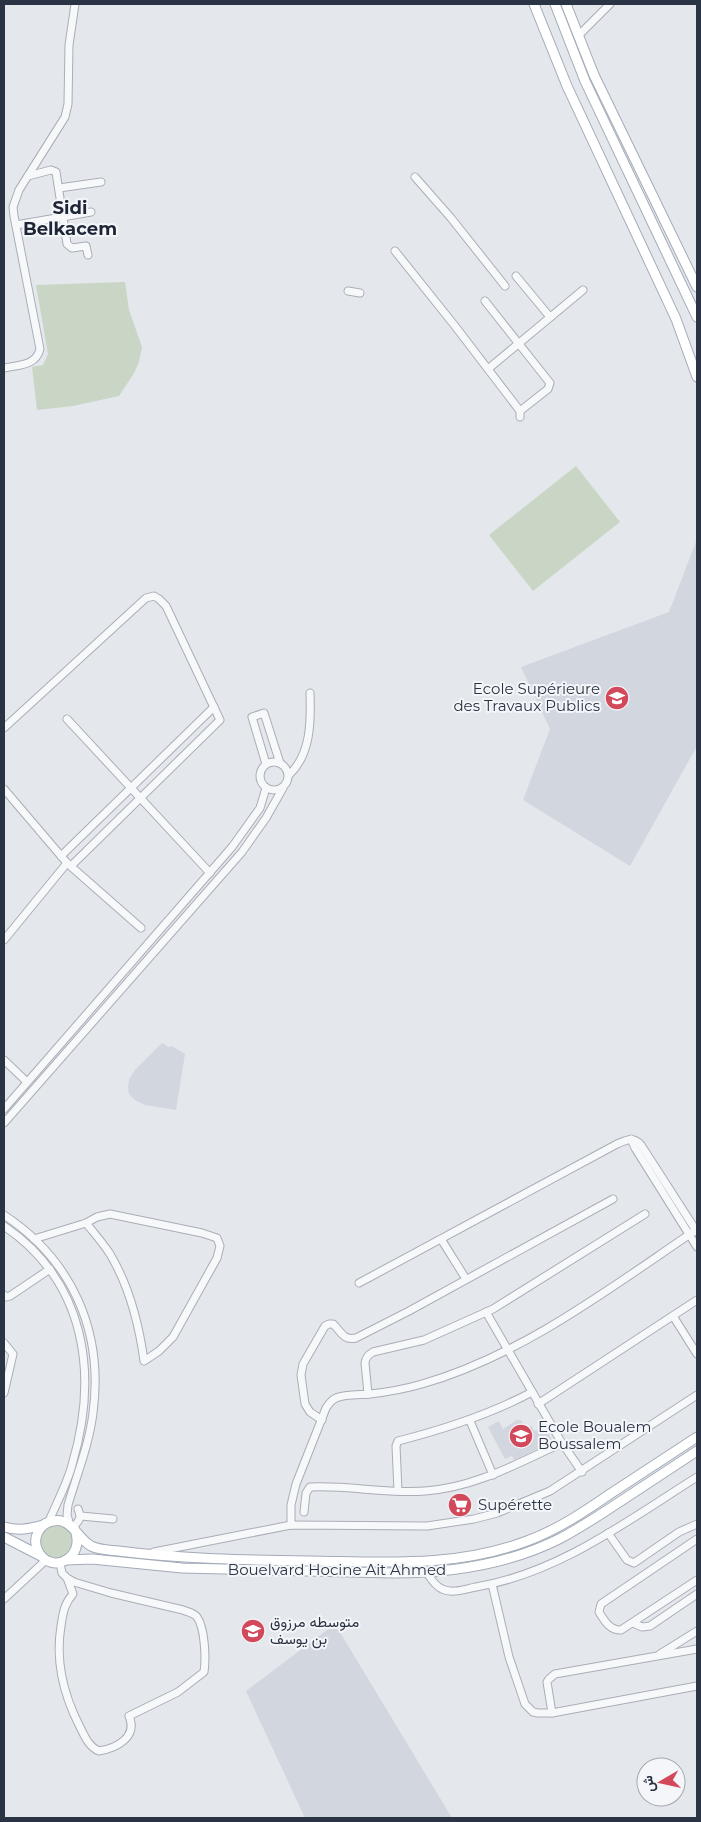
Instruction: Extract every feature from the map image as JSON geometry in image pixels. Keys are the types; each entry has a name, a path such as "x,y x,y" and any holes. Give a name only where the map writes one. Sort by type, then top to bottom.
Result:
{"main road":[{"path":"534,4 567,86 679,325 697,377"},
{"path":"555,4 584,81 697,317"},
{"path":"566,4 594,75 697,287"},
{"path":"4,1527 17,1530 28,1529 46,1523 64,1521 91,1546 142,1554 203,1559 392,1562 452,1560 478,1555 529,1540 553,1530 576,1517 697,1437"},
{"name":"Bouelvard Hocine Ait Ahmed","path":"63,1561 92,1559 182,1568 427,1573 454,1570 490,1563 533,1550 558,1539 582,1526 697,1451"},
{"path":"44,1558 37,1550 36,1537 46,1523"},
{"path":"4,1537 44,1558 63,1561 76,1551 78,1544 72,1528"}],"street":[{"path":"4,368 31,362 38,356 40,349 14,207 15,198 65,117 68,104 69,45 75,4"},
{"path":"578,36 610,4"},
{"path":"28,176 54,171 57,174 68,246 72,248 86,246 88,255"},
{"path":"415,177 451,218 505,286"},
{"path":"59,188 101,182"},
{"path":"16,225 91,212"},
{"path":"395,251 488,368 520,414 548,389 550,384 485,301"},
{"path":"516,276 550,317"},
{"path":"488,368 583,290"},
{"path":"348,291 360,293"},
{"path":"4,728 146,598 154,596 166,606 220,720 69,864 4,940"},
{"path":"4,1123 237,858 266,818 286,784 288,775 299,763 308,742 310,693"},
{"path":"61,856 214,707"},
{"path":"266,764 252,717 264,713 280,763 284,766 288,775"},
{"path":"67,719 210,873"},
{"path":"280,763 266,764 260,780 266,788 274,791 283,788"},
{"path":"4,1109 232,847 260,808 266,788"},
{"path":"4,789 61,856 141,928"},
{"path":"4,1060 27,1082"},
{"path":"631,1139 697,1247"},
{"path":"291,1525 291,1505 296,1484 328,1405 334,1399 423,1384 508,1350 617,1284 696,1231 641,1145 637,1140 631,1139 618,1144 359,1283"},
{"path":"322,1420 310,1412 305,1404 301,1375 303,1364 324,1326 333,1324 343,1336 353,1339 410,1311 613,1200"},
{"path":"34,1240 110,1214 214,1236 220,1242 220,1252 180,1327 167,1344 144,1361 137,1320 125,1286 108,1252 86,1223"},
{"path":"368,1394 365,1363 369,1354 426,1340 486,1312 645,1214"},
{"path":"4,1215 34,1240 61,1268 72,1286 81,1307 93,1356 96,1391 84,1454 68,1505 68,1514 72,1528 80,1520 79,1513 114,1519"},
{"path":"4,1226 30,1247 50,1269 71,1305 78,1328 85,1375 85,1403 72,1466 46,1523"},
{"path":"441,1239 466,1279"},
{"path":"4,1295 6,1297 10,1296 50,1269"},
{"path":"538,1404 697,1300"},
{"path":"486,1312 538,1404 582,1472"},
{"path":"672,1316 697,1354"},
{"path":"4,1343 13,1354 4,1394"},
{"path":"398,1490 397,1442 470,1421 498,1410 532,1392"},
{"path":"142,1554 291,1525 403,1527 451,1524 489,1515 550,1491 582,1472 697,1395"},
{"path":"470,1421 493,1476"},
{"path":"304,1512 306,1493 310,1488 436,1490 493,1476 562,1443"},
{"path":"427,1573 433,1583 447,1591 492,1584 544,1568 608,1533 697,1477"},
{"path":"608,1533 628,1560 634,1563 679,1532 697,1524"},
{"path":"697,1539 599,1607 600,1614 614,1630 621,1630 697,1580"},
{"path":"4,1599 44,1558"},
{"path":"63,1561 62,1573 74,1582 183,1610 194,1614 200,1623 204,1642 204,1672 178,1692 129,1716 133,1728 130,1736 105,1750 99,1751 89,1744 69,1704 62,1680 58,1651 60,1633 64,1607 73,1594 67,1578"},
{"path":"492,1584 509,1657 525,1704 538,1714 697,1686"},
{"path":"634,1623 642,1627 650,1626 697,1594"},
{"path":"658,1656 697,1631"},
{"path":"552,1713 547,1682 555,1674 697,1649"}],"shaded area":[{"name":"Ecole Supérieure des Travaux Publics","path":"697,539 697,746 630,866 523,800 550,729 521,667 669,612"},
{"path":"162,1043 169,1047 172,1046 185,1054 176,1110 145,1105 135,1100 129,1094 129,1080 134,1071"},
{"name":"Ecole Boualem Boussalem","path":"517,1420 521,1420 525,1428 532,1426 534,1431 544,1426 553,1442 514,1460 512,1456 505,1459 488,1427 499,1421 503,1429"},
{"path":"335,1624 452,1818 305,1818 246,1691"}],"green space":[{"path":"125,282 129,310 142,347 139,362 134,373 119,396 73,406 37,410 32,367 43,365 48,354 36,285"},
{"path":"576,466 620,522 533,591 489,535"},
{"path":"56,1524 68,1529 73,1541 68,1553 56,1558 44,1553 39,1541 44,1529"}],"place":[{"name":"Ecole Supérieure des Travaux Publics","path":"617,698"},
{"name":"Ecole Boualem Boussalem","path":"521,1436"},
{"name":"Supérette","path":"460,1505"},
{"name":"متوسطه مرزوق بن يوسف","path":"253,1631"}],"district":[{"name":"Sidi Belkacem","path":"70,218"}]}
